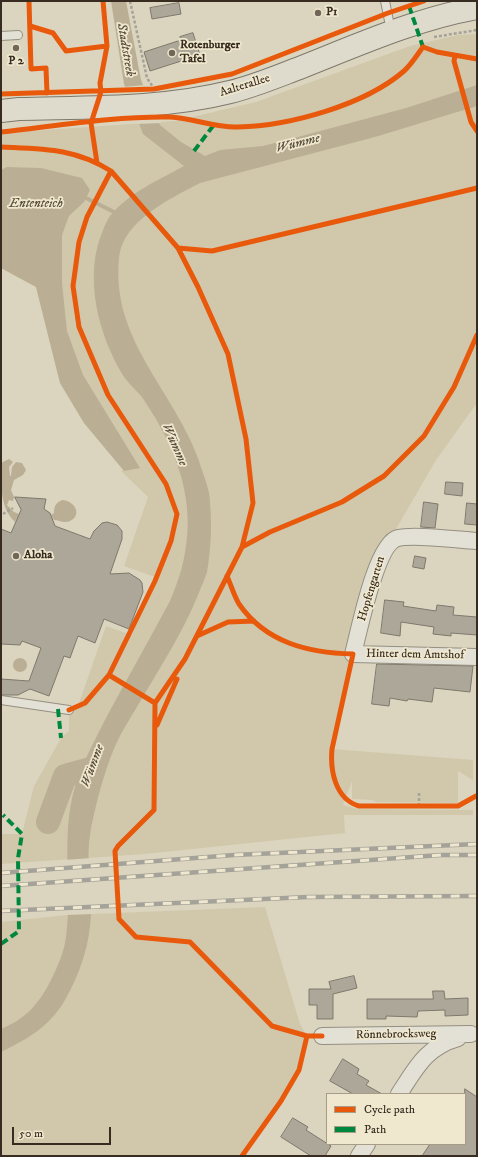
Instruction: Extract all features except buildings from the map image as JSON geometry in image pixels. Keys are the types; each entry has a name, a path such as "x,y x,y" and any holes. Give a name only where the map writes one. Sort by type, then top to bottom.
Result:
{"main road":[{"name":"Aalterallee","path":"1,112 19,109 117,106 158,96 231,92 264,81 391,32 444,14 477,8"}],"street":[{"name":"Hopfengarten","path":"353,654 368,592 385,548 390,541 406,537 477,541"},
{"name":"Hinter dem Amtshof","path":"353,654 477,657"},
{"name":"Rönnebrocksweg","path":"322,1036 474,1034"},
{"name":"Rönnebrocksweg","path":"400,1093 421,1060 432,1050 445,1042 474,1034"},
{"path":"359,1156 366,1145"}],"lane":[{"path":"386,1 391,32"},
{"path":"1,36 18,35"},
{"path":"1,700 69,710"}],"path":[{"path":"130,1 147,78 158,96"},
{"path":"3,514 13,508"},
{"path":"419,793 419,806"}],"shaded area":[{"path":"477,34 477,403 436,460 385,548 353,654 332,749 473,760 473,780 458,771 458,803 376,802 373,800 352,799 352,781 343,805 359,809 473,810 473,815 344,815 345,833 145,854 1,864 1,834 22,834 34,786 61,738 69,731 69,710 78,706 106,626 132,635 155,577 124,566 148,497 121,471 124,470 84,423 60,383 36,287 1,268 1,133 175,121 256,102 410,46 458,35"},
{"path":"265,907 300,1024 307,1036 299,1070 281,1101 242,1156 1,1156 1,922 67,915"}],"water":[{"path":"111,1 126,1 141,80 160,125 181,142 205,156 220,150 263,146 298,137 406,108 477,85 477,106 375,137 200,183 175,196 150,212 129,232 122,245 119,258 119,289 125,317 136,344 180,419 193,445 208,487 211,519 207,572 186,622 119,738 104,777 93,818 89,844 91,905 90,925 89,936 80,969 65,1000 52,1017 38,1031 1,1052 1,1029 24,1016 41,998 50,982 64,949 68,919 68,824 75,787 85,760 106,718 170,601 182,567 187,533 188,516 186,499 174,455 166,438 142,397 124,377 115,361 107,343 96,305 94,266 97,248 109,218 126,200 154,182 184,166 143,134 124,84"},
{"name":"Ententeich","path":"7,167 41,168 82,178 90,190 84,202 69,216 62,235 62,283 67,331 83,375 140,468 124,471 84,423 60,383 36,287 1,268 1,170"},
{"path":"9,459 13,462 9,467 10,476 12,467 16,462 22,463 26,470 23,475 14,480 11,490 14,497 13,501 9,500 7,505 14,512 19,514 15,522 6,510 1,488 1,463"},
{"path":"62,500 70,502 75,508 76,515 68,522 54,520 51,515 54,513 54,508 58,502"},
{"path":"17,658 23,658 27,662 27,668 23,672 17,672 13,668 13,662"}],"pier":[{"path":"145,85 161,123 137,124 123,87"},
{"path":"91,858 93,914 65,915 65,860"}],"waterway":[{"path":"86,198 118,214"},
{"name":"Wümme","path":"48,822 65,776 90,769"}],"railway":[{"path":"1,873 234,855 477,844"},
{"path":"1,886 441,855 477,855"},
{"path":"1,911 308,897 477,896"}],"marked path":[{"path":"409,6 423,47"},
{"path":"194,151 213,126"},
{"path":"58,709 61,738"},
{"path":"1,944 19,931 18,858 22,834 3,815"}],"cycle path":[{"path":"29,1 31,69 46,68 47,93"},
{"path":"97,163 91,123 101,92 100,83 107,46 103,1"},
{"path":"1,94 154,89 232,74 388,13 424,1"},
{"path":"30,26 53,33 66,51 107,46"},
{"path":"423,47 437,52 477,59"},
{"path":"1,132 86,122 149,117 179,118 229,127 258,126 280,123 326,111 369,94 388,83 404,71 412,63 423,47"},
{"path":"455,56 454,61 471,122 477,131"},
{"path":"1,147 58,151 97,163 111,171 178,248 212,251 477,188"},
{"path":"109,675 155,581 171,541 177,514 166,484 108,395 79,327 73,286 79,242 87,217 111,171"},
{"path":"178,248 198,287 228,354 246,439 253,503 242,547 185,659 155,703 154,810 118,846 115,851 119,919 136,937 190,942 272,1026 307,1036 322,1036"},
{"path":"242,547 270,532 342,502 384,476 424,436 454,387 477,335"},
{"path":"227,576 239,604 250,617 275,637 305,648 353,654 332,749 333,774 339,790 344,797 359,806 458,806 476,796"},
{"path":"197,636 228,622 254,621"},
{"path":"69,710 85,703 109,675 155,703"},
{"path":"157,725 177,679"},
{"path":"242,1156 281,1101 299,1070 307,1036"}],"place":[{"name":"P1","path":"318,13"},
{"name":"P 2","path":"16,48"},
{"name":"Rotenburger Tafel","path":"172,53"},
{"name":"Aloha","path":"16,556"}],"water label":[{"name":"Stadtstreek","path":"125,50"}]}
